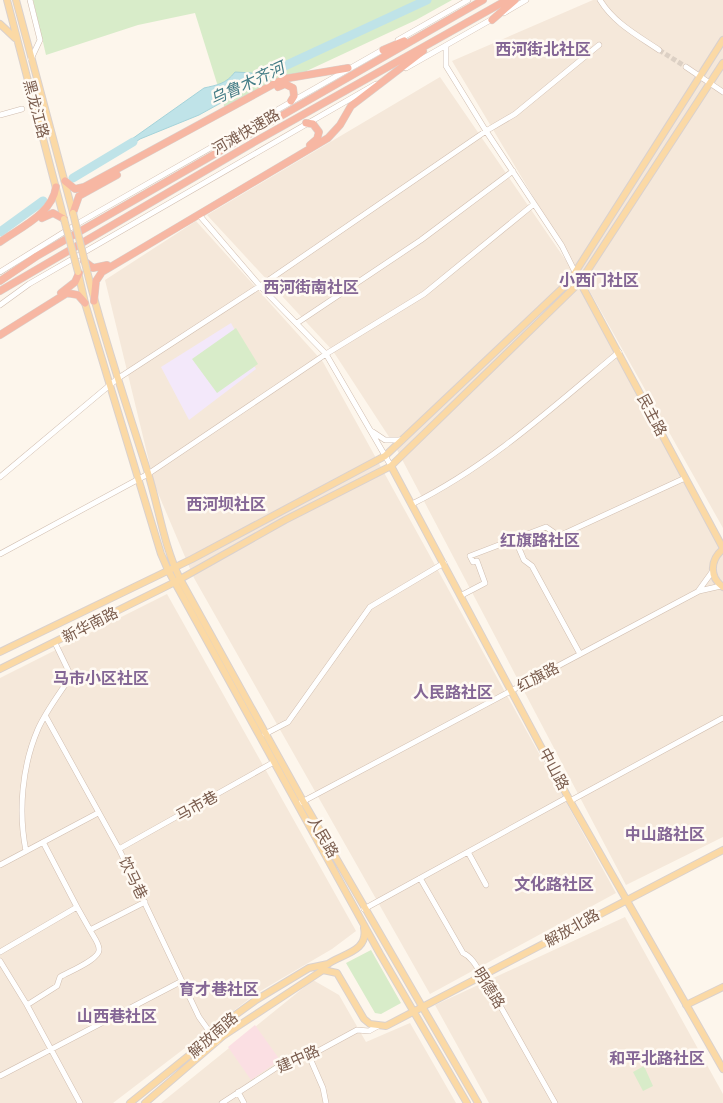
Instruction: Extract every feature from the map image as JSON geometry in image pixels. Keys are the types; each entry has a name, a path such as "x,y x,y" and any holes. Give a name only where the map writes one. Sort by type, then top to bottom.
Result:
{"highway":[{"name":"河滩快速路","path":"0,282 37,256 484,0"},
{"name":"河滩快速路","path":"0,291 441,36 507,0"},
{"path":"492,20 516,0"},
{"path":"383,50 429,30"},
{"path":"94,301 96,282 102,272 328,138 335,132 351,106 441,36"},
{"path":"65,181 75,189 84,187 284,79 348,68"},
{"path":"73,213 76,201 84,193 282,85 291,86 295,90 291,101"},
{"path":"84,261 93,268 102,268 315,142 318,136 318,129 313,124 306,122"},
{"path":"0,242 47,209 55,195 56,187"},
{"path":"0,247 49,214 57,214 64,219"},
{"path":"0,331 68,288 81,272"},
{"path":"0,335 67,293 78,295 85,303"}],"main road":[{"name":"黑龙江路","path":"16,2 73,213 84,261 81,272"},
{"path":"5,5 16,2"},
{"name":"黑龙江路","path":"5,5 18,40 64,219 81,272"},
{"path":"0,24 18,40"},
{"name":"新华南路","path":"0,652 171,569 385,456 562,289 575,272 698,76 723,40"},
{"name":"新华南路","path":"0,669 178,581 285,520 391,466 580,282 723,63"},
{"path":"81,272 94,301 148,474 171,569"},
{"path":"81,272 85,303 140,478 161,554 171,569"},
{"name":"民主路","path":"580,282 723,549"},
{"name":"中山路","path":"391,466 462,595 569,799 723,1069"},
{"path":"722,587 712,572 714,559 723,549"},
{"name":"人民路","path":"171,569 265,734 362,920 413,1012 467,1103"},
{"name":"人民路","path":"178,581 274,762 364,909 478,1103"},
{"name":"解放北路","path":"413,1012 482,978 626,898 723,850"},
{"name":"解放南路","path":"145,1103 217,1042 259,1010 319,972 328,964 357,949 362,944 365,932 362,920"},
{"path":"328,964 340,976 364,1019 378,1026 390,1024 413,1012"},
{"name":"解放南路","path":"130,1103 261,997 309,968 328,964"},
{"path":"319,972 328,969 340,976"},
{"path":"686,1005 723,987"}],"street":[{"path":"30,0 40,40 31,59"},
{"path":"0,272 86,219 468,0"},
{"path":"0,305 29,284 306,122 526,0"},
{"path":"600,0 607,11 620,24 659,50"},
{"path":"0,477 110,384 260,286 486,130 515,114 599,45"},
{"path":"446,46 446,66 562,246 580,282"},
{"path":"686,67 723,92"},
{"path":"0,115 22,109"},
{"path":"297,323 421,240 513,172"},
{"path":"0,554 148,474 326,354 424,294 534,204"},
{"path":"200,216 260,286 326,354 391,466"},
{"path":"412,504 455,480 509,444 619,352"},
{"path":"367,425 385,440 402,440"},
{"path":"398,459 398,478 401,485"},
{"path":"462,595 485,583 477,560 473,562 470,556 546,527 559,536 686,478"},
{"path":"515,539 524,560 532,566 580,654"},
{"path":"265,734 288,722 370,608 444,563"},
{"path":"699,591 712,572"},
{"path":"699,591 722,587"},
{"name":"红旗路","path":"300,803 699,591"},
{"path":"26,851 22,831 22,804 29,758 38,728 71,676 55,643"},
{"name":"饮马巷","path":"46,717 119,849 179,970 182,982 199,1017 217,1042"},
{"path":"364,909 723,718"},
{"name":"马市巷","path":"119,849 274,762"},
{"path":"0,865 98,813"},
{"path":"27,1005 57,986 60,977 91,961 99,953 100,948 43,842"},
{"path":"468,852 486,885"},
{"name":"明德路","path":"420,878 463,952 470,956 482,978 489,986 555,1103"},
{"path":"90,930 145,902"},
{"path":"0,952 77,907"},
{"path":"0,961 27,1005 80,1103"},
{"path":"0,1076 182,982"},
{"name":"建中路","path":"222,1103 279,1066 309,1056 357,1030 369,1031 378,1026"},
{"path":"309,1056 324,1088 326,1103"},
{"path":"238,1092 244,1103"}],"shaded area":[{"path":"593,0 723,0 723,528 589,290 452,61"},
{"path":"440,77 571,268 723,548 723,837 626,885 395,446 333,351 207,215"},
{"path":"196,221 323,362 616,893 430,994 194,578 155,486 105,280"},
{"path":"231,323 256,369 189,420 161,367"},
{"path":"167,594 356,931 332,949 257,993 113,1103 0,1103 0,678"},
{"path":"625,917 723,1094 723,1103 489,1103 435,1005"},
{"path":"313,980 339,995 366,1042 410,1023 456,1103 161,1103"},
{"path":"255,1025 280,1060 251,1080 228,1047"}],"green space":[{"path":"33,0 452,0 416,20 225,109 195,13 138,25 46,55"},
{"path":"236,328 258,364 217,393 192,359"},
{"path":"371,950 401,1003 381,1014 375,1013 346,963"},
{"path":"644,1066 653,1086 643,1091 633,1072"}],"water":[{"path":"235,72 252,73 257,83 199,115 140,139 124,150 122,146 204,88 225,82"}],"waterway":[{"name":"乌鲁木齐河","path":"246,84 427,0"},
{"name":"乌鲁木齐河","path":"73,178 133,142"},
{"name":"乌鲁木齐河","path":"0,232 43,201"}],"tunnel":[{"path":"659,50 686,67"}],"district":[{"name":"西河街北社区","path":"543,49"},
{"name":"小西门社区","path":"599,280"},
{"name":"西河街南社区","path":"311,287"},
{"name":"西河坝社区","path":"226,504"},
{"name":"红旗路社区","path":"540,540"},
{"name":"马市小区社区","path":"101,678"},
{"name":"人民路社区","path":"453,692"},
{"name":"中山路社区","path":"665,834"},
{"name":"文化路社区","path":"554,884"},
{"name":"育才巷社区","path":"219,989"},
{"name":"山西巷社区","path":"117,1016"},
{"name":"和平北路社区","path":"657,1058"}]}
